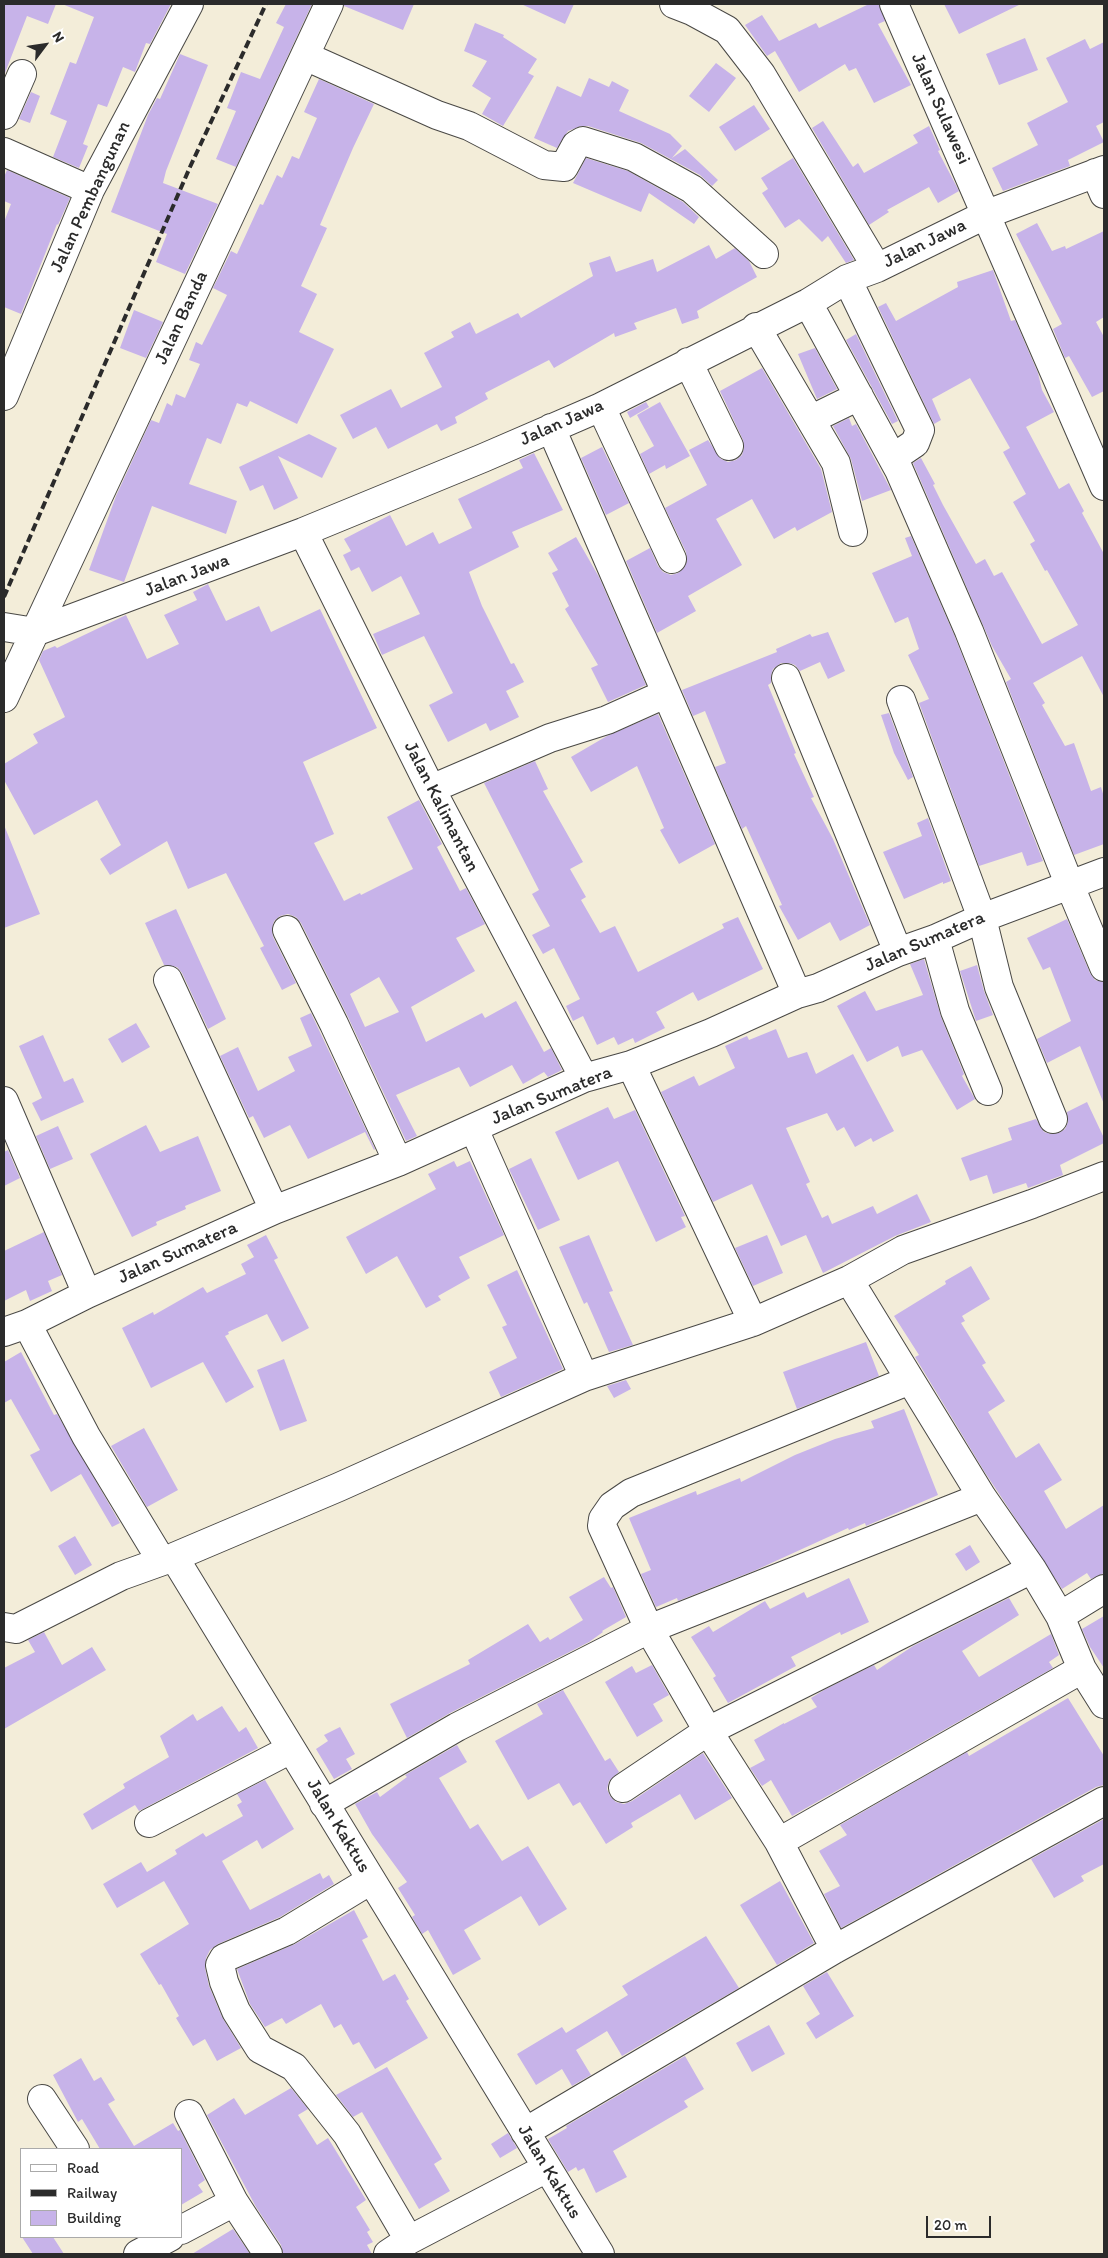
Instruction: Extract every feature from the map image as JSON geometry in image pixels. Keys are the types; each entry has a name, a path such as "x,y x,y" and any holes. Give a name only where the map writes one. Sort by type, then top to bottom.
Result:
{"street":[{"name":"Jalan Pembangunan","path":"4,396 90,190 189,4"},
{"name":"Jalan Banda","path":"35,632 329,4"},
{"path":"674,4 692,11 726,30 761,74 877,268"},
{"name":"Jalan Sulawesi","path":"894,4 1104,486"},
{"path":"305,56 437,115 469,126 544,165 564,167 576,145 583,141 634,157 692,189 764,254"},
{"path":"4,115 22,74"},
{"path":"4,152 90,190"},
{"name":"Jalan Jawa","path":"4,627 35,632 303,532 601,407 808,302 847,279 877,268 987,214 1101,179"},
{"path":"847,279 920,430 915,443 893,458"},
{"path":"808,302 893,458 969,631 1104,967"},
{"path":"756,327 836,462 853,532"},
{"path":"688,362 729,446"},
{"path":"812,420 859,396"},
{"path":"601,407 672,559"},
{"path":"551,428 797,994"},
{"name":"Jalan Kalimantan","path":"303,532 431,789 584,1078"},
{"path":"4,698 35,632"},
{"path":"786,678 898,952"},
{"path":"431,789 550,738 607,720 665,694"},
{"path":"901,700 982,918 999,987 1053,1119"},
{"name":"Jalan Sumatera","path":"15,1328 274,1210 398,1162 584,1078 631,1065 711,1033 797,994 818,988 898,952 1104,872"},
{"path":"287,930 334,1024 398,1162"},
{"path":"935,939 955,1010 988,1091"},
{"path":"168,980 274,1210"},
{"path":"631,1065 753,1322"},
{"path":"4,1101 87,1294"},
{"path":"474,1128 584,1377"},
{"path":"4,1627 16,1630 121,1576 339,1487 584,1377 753,1322 849,1280 902,1250 1032,1204 1104,1176"},
{"path":"849,1280 982,1497 1032,1569 1060,1616 1082,1669 1104,1704"},
{"name":"Jalan Kaktus","path":"15,1328 291,1749 600,2254"},
{"path":"835,1949 779,1842 708,1731 649,1629 604,1533 603,1519 612,1506 631,1493 910,1380"},
{"path":"324,1804 457,1728 649,1629 982,1497"},
{"path":"623,1788 708,1731 1032,1569"},
{"path":"1060,1616 1104,1589"},
{"path":"779,1842 1082,1669"},
{"path":"149,1822 291,1749"},
{"path":"525,2132 835,1949 1104,1801"},
{"path":"371,1880 287,1931 224,1958 220,1965 224,1982 236,2012 260,2049 294,2067 347,2134 399,2247 547,2168"},
{"path":"42,2099 74,2148"},
{"path":"189,2114 234,2202 268,2254"},
{"path":"182,2229 234,2202"},
{"path":"138,2248 167,2238"}],"building":[{"path":"4,4 56,4 48,24 27,16 5,73"},
{"path":"62,4 171,4 150,44 146,43 135,72 123,67 107,107 98,104 83,144 88,146 79,168 53,157 67,121 50,114 70,62 76,64 94,17"},
{"path":"286,4 312,4 236,167 216,159 236,111 227,108 241,72 260,79 284,27 276,23"},
{"path":"344,4 414,4 403,30 344,6"},
{"path":"521,4 574,4 565,24"},
{"path":"869,4 879,4 885,21 878,24 911,85 874,103 856,68 849,71 845,64 799,92 775,51 767,56 745,25 762,15 779,41 816,23 819,28"},
{"path":"944,4 1021,4 959,34"},
{"path":"475,23 504,35 503,37 537,59 528,73 534,76 503,126 482,114 491,98 472,86 487,61 464,51"},
{"path":"1025,38 1038,70 999,85 986,54"},
{"path":"1085,39 1090,49 1104,42 1104,122 1096,126 1104,142 1068,160 1070,166 1003,191 992,168 1038,145 1027,123 1068,102 1046,58"},
{"path":"180,54 208,65 163,183 218,204 185,274 156,262 167,234 111,212 148,115 157,98 160,99"},
{"path":"716,63 736,78 709,112 689,96"},
{"path":"589,78 609,87 612,81 629,90 619,111 670,134 682,146 672,158 685,149 718,180 712,186 700,175 641,143 588,126 581,126 568,131 557,148 534,138 557,86 581,97"},
{"path":"319,79 374,104 320,225 327,228 301,286 317,294 299,332 334,349 297,424 250,401 247,407 237,403 221,444 207,438 189,484 237,501 226,534 152,506 124,582 89,570 116,496 151,420 159,423 167,403 172,406 176,394 185,398 200,364 189,360 196,342 202,345 227,295 213,288 231,251 237,254 260,204 263,205 277,175 282,178 292,156 299,159 317,118 304,112"},
{"path":"31,92 40,96 30,123 19,119"},
{"path":"754,105 770,129 735,151 719,127"},
{"path":"823,121 853,167 858,163 864,173 918,143 913,135 929,126 940,150 938,151 959,191 938,203 929,187 887,210 889,212 869,225 812,128"},
{"path":"586,158 628,171 683,202 699,217 694,224 649,193 641,212 573,183"},
{"path":"793,158 854,260 846,263 828,236 822,242 799,219 785,228 762,193 768,189 761,178"},
{"path":"7,170 70,198 57,224 21,314 4,307 4,222 11,204 4,201 4,177"},
{"path":"1037,223 1052,251 1065,246 1066,249 1104,231 1104,317 1096,322 1104,337 1104,391 1092,397 1069,356 1065,358 1053,329 1062,324 1016,234"},
{"path":"709,245 716,259 735,248 749,261 757,277 697,311 699,318 682,324 676,308 634,323 637,329 615,337 614,333 554,368 549,360 485,393 488,399 455,417 457,423 441,431 437,424 388,449 376,427 353,439 340,415 391,389 401,408 442,387 424,353 454,337 451,332 470,322 476,334 518,313 521,318 593,276 589,263 610,256 616,272 653,259 657,272"},
{"path":"993,270 1011,321 1015,320 1038,373 1042,390 1054,412 1026,427 1059,489 1069,483 1084,511 1082,513 1104,554 1104,697 1082,656 1033,683 1045,703 1042,705 1065,746 1074,743 1091,791 1101,787 1104,797 1104,844 1074,855 1006,682 1011,679 992,646 913,463 921,458 935,484 933,485 943,505 976,564 985,559 994,576 1002,572 1042,644 1078,625 1030,544 1035,541 1013,502 1026,494 1003,452 1010,448 970,378 932,399 941,420 934,424 878,307 886,303 896,321 958,287 957,282"},
{"path":"134,310 163,322 146,358 120,348"},
{"path":"856,334 898,421 892,424 846,340"},
{"path":"815,348 837,389 817,399 798,354"},
{"path":"762,368 821,469 832,512 797,531 795,527 774,539 752,499 716,519 742,565 688,596 696,611 657,633 626,561 650,548 658,566 663,572 671,575 678,573 684,568 687,561 686,552 665,508 707,485 689,450 708,440 721,459 728,462 736,460 742,455 744,448 743,440 720,391"},
{"path":"646,402 649,407 630,418 627,412"},
{"path":"660,402 690,456 666,469 665,465 649,474 640,454 654,446 637,415"},
{"path":"849,418 852,426 856,424 891,490 862,501 851,459 833,426"},
{"path":"309,434 337,448 322,478 278,456 298,498 274,510 263,485 250,491 239,467"},
{"path":"602,447 629,503 606,515 581,458"},
{"path":"534,453 563,510 512,532 519,547 469,572 482,606 511,664 514,663 524,682 506,691 519,717 490,731 486,723 448,742 429,705 453,693 424,636 382,655 373,634 420,614 401,576 372,592 359,567 351,571 343,555 351,551 344,539 390,515 406,546 433,532 439,544 472,528 458,499 523,468 519,460"},
{"path":"911,536 955,637 1043,861 1027,866 1022,852 979,866 919,703 929,699 908,655 919,649 908,617 895,623 872,573 912,556 905,538"},
{"path":"576,537 599,577 646,685 608,702 591,668 598,665 565,609 569,606 552,573 558,570 548,553"},
{"path":"208,584 226,621 259,606 271,632 320,609 377,728 303,762 334,834 314,843 344,901 360,893 361,895 413,869 387,817 419,800 442,844 437,847 460,891 466,888 485,924 456,938 475,971 411,1007 426,1042 482,1013 485,1018 516,1001 544,1052 551,1048 562,1070 548,1077 544,1072 523,1084 512,1065 470,1087 459,1067 396,1095 417,1136 406,1141 348,1017 301,923 296,917 288,914 280,916 274,921 272,929 273,937 296,983 282,990 260,948 264,946 226,873 188,889 167,841 110,875 100,859 121,845 97,800 34,835 4,780 4,764 38,743 33,734 65,717 39,660 43,651 55,646 57,648 126,615 147,659 179,644 164,615 197,600 193,592","holes":["379,977 399,1012 365,1027 350,994"]},
{"path":"828,632 845,671 828,679 820,662 800,671 795,665 781,663 773,669 771,683 768,685 796,753 794,754 814,797 811,798 833,839 870,925 840,941 830,922 798,940 779,906 782,905 746,826 742,829 715,767 726,763 705,711 693,716 682,690 777,652 776,649 810,634 812,637"},
{"path":"889,713 913,777 908,780 894,753 881,715"},
{"path":"658,714 715,844 679,864 660,830 664,828 637,766 591,792 571,757 607,736"},
{"path":"535,761 548,789 543,791 583,862 570,869 586,897 581,900 600,933 615,926 638,972 724,928 722,924 738,917 763,969 698,1001 693,992 656,1012 665,1028 635,1043 633,1038 618,1045 614,1037 597,1045 583,1016 573,1021 566,1006 580,999 554,948 543,954 532,935 550,926 532,894 539,890 484,783"},
{"path":"928,818 951,881 943,884 943,882 904,899 883,852 922,836 917,823"},
{"path":"4,825 40,914 4,928"},
{"path":"176,909 226,1019 208,1029 182,973 177,967 164,965 145,923"},
{"path":"1067,919 1090,973 1095,980 1104,982 1104,1104 1080,1046 1047,1063 1037,1039 1071,1021 1050,967 1043,970 1027,938"},
{"path":"924,959 941,1017 964,1074 962,1076 975,1099 957,1110 922,1050 902,1057 898,1046 867,1062 837,1006 865,991 876,1011 923,995 910,964"},
{"path":"977,965 993,1015 976,1021 960,971"},
{"path":"311,1013 374,1150 365,1132 308,1159 290,1125 264,1138 253,1116 249,1118 220,1056 238,1047 258,1091 295,1071 288,1057 312,1046 300,1018"},
{"path":"136,1023 150,1047 122,1063 108,1039"},
{"path":"776,1029 788,1058 807,1052 816,1074 853,1054 894,1131 873,1142 871,1138 855,1147 844,1127 837,1131 827,1113 786,1128 810,1182 806,1184 822,1218 828,1215 832,1224 873,1206 877,1214 917,1194 931,1222 895,1236 823,1273 806,1235 781,1246 752,1184 713,1202 661,1092 694,1076 699,1086 735,1068 725,1046 747,1036 749,1040"},
{"path":"43,1035 64,1082 73,1078 84,1102 41,1121 32,1103 42,1098 19,1046"},
{"path":"1087,1102 1104,1138 1104,1143 1060,1165 1063,1175 1028,1188 1026,1183 993,1194 987,1175 970,1181 961,1158 1012,1140 1008,1128 1036,1119 1044,1132 1051,1134 1059,1133 1065,1129 1068,1122 1067,1112"},
{"path":"608,1107 614,1119 635,1110 685,1216 681,1217 686,1227 656,1242 618,1161 578,1180 555,1132"},
{"path":"146,1125 160,1152 198,1136 221,1191 185,1206 186,1209 156,1222 157,1225 132,1237 90,1154"},
{"path":"58,1126 73,1159 50,1169 36,1136"},
{"path":"8,1150 20,1178 4,1186 4,1152"},
{"path":"531,1158 560,1220 538,1230 509,1169"},
{"path":"454,1161 457,1167 470,1161 504,1235 459,1257 470,1278 438,1296 441,1300 426,1308 397,1256 366,1274 346,1237 436,1189 428,1174"},
{"path":"44,1232 62,1275 48,1281 52,1291 30,1301 26,1290 4,1301 4,1251"},
{"path":"266,1235 278,1258 274,1260 309,1328 282,1342 267,1314 228,1332 229,1334 225,1336 254,1387 226,1403 203,1362 151,1388 122,1328 153,1312 154,1315 203,1287 207,1293 246,1274 241,1264 254,1257 247,1245"},
{"path":"589,1235 613,1291 609,1292 633,1345 609,1352 587,1302 584,1304 559,1247"},
{"path":"767,1235 783,1273 753,1286 735,1248"},
{"path":"971,1266 990,1299 962,1316 965,1321 961,1323 986,1363 982,1365 1005,1401 988,1412 1016,1458 1039,1443 1062,1480 1044,1491 1066,1529 1104,1505 1104,1573 1091,1579 1087,1573 1062,1589 984,1471 915,1357 919,1355 894,1316 946,1284 945,1281"},
{"path":"517,1270 563,1369 501,1397 489,1372 517,1358 502,1327 507,1325 487,1285"},
{"path":"866,1342 879,1376 797,1409 783,1372"},
{"path":"21,1352 54,1415 57,1414 120,1523 112,1527 81,1474 51,1492 30,1455 40,1450 11,1399 4,1403 4,1362"},
{"path":"284,1359 307,1421 280,1431 257,1370"},
{"path":"626,1380 631,1389 614,1398 607,1386"},
{"path":"904,1409 938,1495 866,1526 865,1523 849,1530 848,1528 756,1570 678,1601 677,1598 656,1607 641,1574 651,1570 629,1518 696,1491 697,1495 740,1478 741,1482 795,1455 835,1439 874,1428 871,1421"},
{"path":"144,1428 178,1490 147,1507 111,1446"},
{"path":"75,1536 92,1565 75,1575 58,1546"},
{"path":"970,1545 980,1562 966,1571 955,1554"},
{"path":"604,1577 611,1588 613,1587 626,1617 602,1631 589,1642 450,1713 407,1738 390,1704 470,1664 468,1660 528,1624 540,1642 548,1637 550,1640 583,1620 569,1597"},
{"path":"849,1578 869,1622 841,1635 840,1632 791,1657 796,1666 728,1703 713,1678 716,1676 691,1637 709,1626 713,1632 765,1601 770,1609 804,1592 807,1598"},
{"path":"1009,1598 1019,1615 962,1651 979,1677 1051,1634 1059,1655 1049,1662 1053,1668 792,1816 771,1780 762,1786 750,1768 765,1760 754,1740 817,1707 811,1698 824,1690 874,1665 877,1670 913,1646"},
{"path":"1104,1616 1104,1668 1090,1647 1082,1629"},
{"path":"44,1632 62,1665 92,1647 106,1670 4,1729 4,1668 35,1652 28,1640"},
{"path":"652,1665 669,1695 653,1704 663,1721 637,1737 605,1682 632,1666 636,1673"},
{"path":"563,1690 605,1761 610,1758 619,1772 609,1781 607,1789 610,1796 616,1802 624,1804 632,1801 703,1753 732,1798 695,1820 680,1794 631,1823 633,1827 606,1844 580,1802 573,1806 559,1783 528,1800 495,1741 543,1714 537,1704"},
{"path":"1068,1698 1104,1756 1104,1785 1096,1787 841,1928 824,1894 840,1886 819,1851 847,1835 840,1825 967,1752 969,1756"},
{"path":"222,1706 239,1732 246,1727 258,1748 139,1811 135,1805 92,1830 83,1814 125,1788 123,1784 169,1757 160,1736 193,1714 197,1721"},
{"path":"340,1727 355,1754 346,1759 352,1769 334,1779 316,1749 328,1741 324,1735"},
{"path":"457,1745 467,1762 439,1778 470,1829 478,1824 502,1861 528,1846 567,1909 539,1926 521,1896 464,1930 481,1959 453,1975 428,1930 422,1934 412,1917 415,1915 398,1888 407,1882 372,1834 355,1804 377,1792 380,1797 407,1777 405,1775"},
{"path":"265,1780 294,1829 262,1849 257,1840 222,1861 250,1910 320,1873 323,1879 329,1875 334,1884 280,1917 218,1944 210,1950 206,1958 205,1968 209,1986 222,2017 241,2048 217,2061 205,2039 193,2046 176,2018 179,2016 161,1984 159,1985 140,1954 189,1924 164,1881 117,1908 103,1884 141,1862 147,1872 177,1854 175,1850 203,1833 206,1837 243,1816 237,1805 242,1802 237,1794"},
{"path":"1104,1819 1104,1864 1081,1876 1084,1881 1054,1898 1031,1859"},
{"path":"780,1881 814,1943 777,1965 740,1905"},
{"path":"354,1910 368,1937 362,1940 383,1981 395,1974 409,1999 406,2001 428,2038 375,2069 359,2042 353,2045 341,2024 334,2028 321,2004 286,2024 282,2018 265,2027 250,2004 237,1969 295,1944"},
{"path":"706,1936 739,1988 622,2056 607,2031 576,2050 591,2075 572,2086 562,2069 536,2085 517,2054 562,2027 566,2033 628,1995 622,1986"},
{"path":"827,1972 854,2016 816,2039 806,2023 820,2014 803,1986"},
{"path":"769,2025 785,2054 752,2072 736,2043"},
{"path":"685,2056 704,2089 684,2101 688,2107 613,2151 627,2177 596,2193 584,2168 578,2171 576,2167 568,2172 548,2139 567,2128 566,2126"},
{"path":"81,2058 94,2081 101,2077 115,2100 108,2104 134,2146 173,2123 178,2131 180,2130 205,2180 198,2185 203,2192 182,2204 182,2148 99,2148 82,2119 78,2122 53,2075"},
{"path":"387,2067 442,2159 434,2164 450,2191 419,2209 362,2112 353,2117 336,2095"},
{"path":"291,2088 308,2109 298,2115 317,2145 328,2138 366,2200 356,2207 370,2230 367,2232 373,2242 367,2245 372,2254 283,2254 281,2245 256,2207 207,2115 234,2098 245,2115"},
{"path":"508,2133 517,2148 500,2158 491,2144"},
{"path":"233,2229 250,2254 192,2254"},
{"path":"23,2238 54,2238 64,2254 33,2254"}],"railway":[{"path":"4,597 190,167 266,4"}]}
